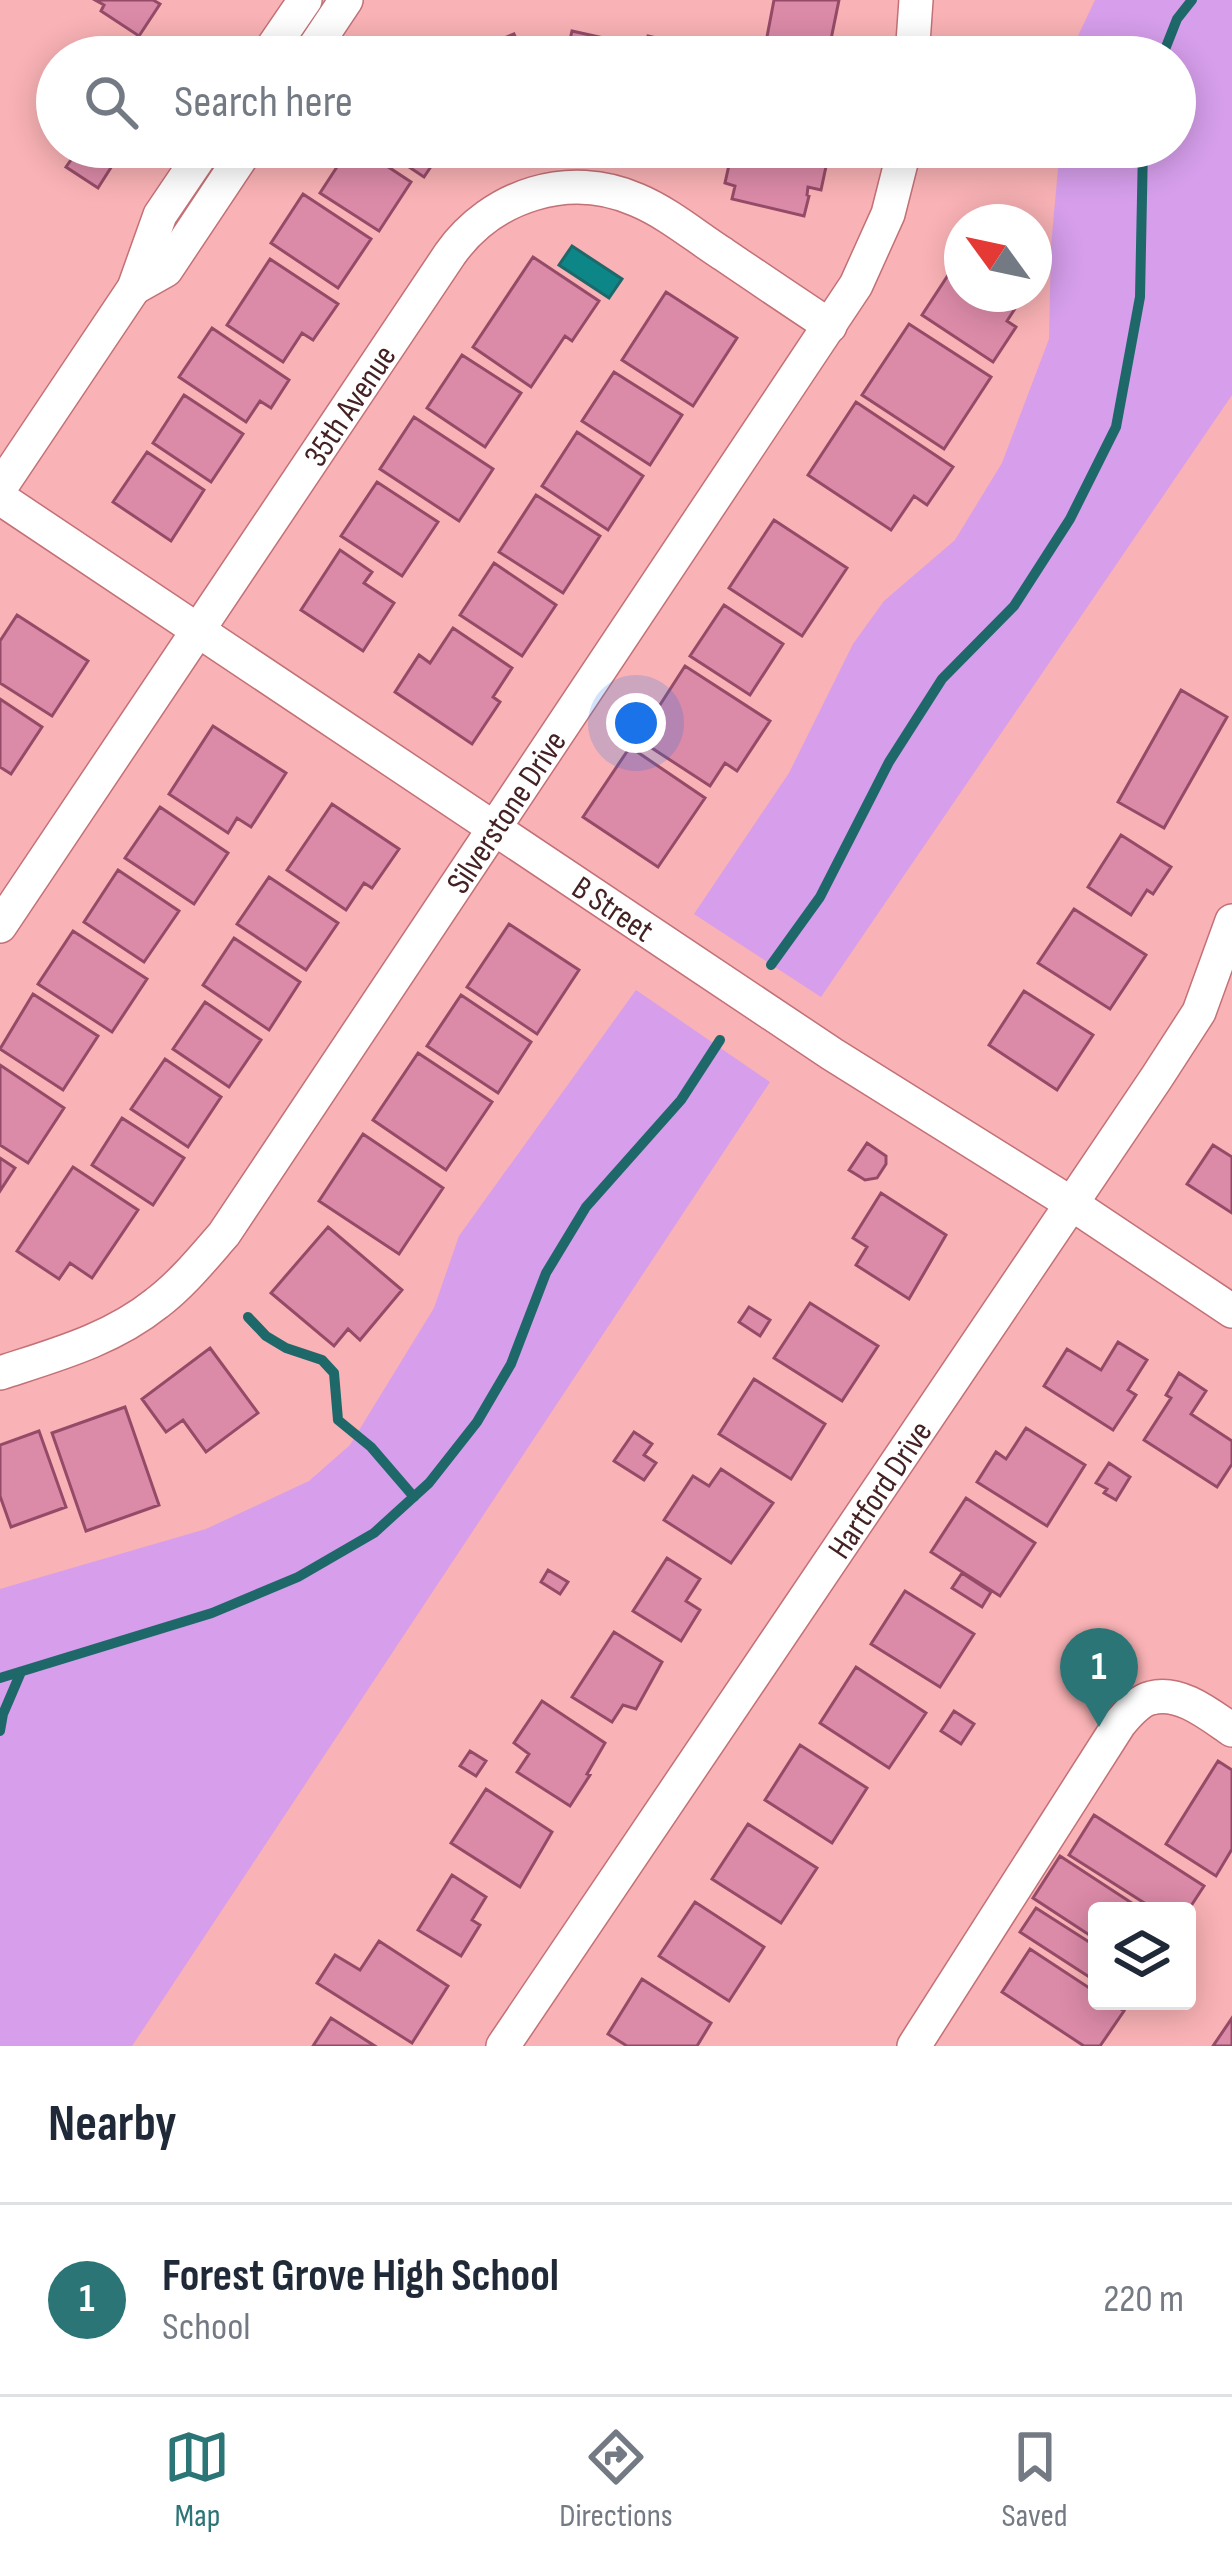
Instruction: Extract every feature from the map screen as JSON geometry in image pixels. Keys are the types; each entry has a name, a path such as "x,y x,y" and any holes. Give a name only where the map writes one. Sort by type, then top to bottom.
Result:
{"street":[{"path":"280,36 304,0"},
{"path":"322,36 346,0"},
{"path":"913,36 916,0"},
{"path":"0,488 134,288 160,215 192,168"},
{"path":"134,288 166,270 234,168"},
{"name":"Silverstone Drive","path":"0,1373 118,1329 160,1302 224,1234 856,285 888,214 900,168"},
{"name":"35th Avenue","path":"0,926 458,244 476,224 533,193 586,187 625,195 661,213 830,326"},
{"name":"B Street","path":"0,498 832,1054 1232,1311"},
{"name":"Hartford Drive","path":"503,2046 1198,1012 1232,921"},
{"path":"914,2046 1120,1723 1136,1707 1151,1697 1173,1698 1232,1730"}],"shaded area":[{"path":"1095,0 1232,0 1232,395 821,997 694,914 789,773 853,644 884,601 955,540 1002,463 1049,339 1058,168 1196,168 1196,36 1078,36"},
{"path":"636,990 770,1082 132,2046 0,2046 0,1589 206,1529 309,1481 350,1445 434,1308 459,1236"}],"water":[{"path":"572,246 622,279 609,298 559,265"}],"building":[{"path":"95,0 160,4 139,36 101,11 104,5"},
{"path":"774,0 839,0 832,36 767,36"},
{"path":"68,168 111,168 98,188"},
{"path":"336,168 390,168 411,182 379,231 320,193"},
{"path":"728,168 826,168 821,190 808,187 804,216 732,199 735,186 725,183"},
{"path":"303,194 371,239 338,288 271,243"},
{"path":"533,257 599,301 572,341 565,336 531,387 473,347"},
{"path":"270,259 338,304 313,340 302,333 283,362 227,325"},
{"path":"944,281 944,312 1013,312 1007,321 1016,327 993,362 922,315"},
{"path":"666,292 737,338 693,406 622,360"},
{"path":"909,324 991,377 944,449 862,395"},
{"path":"212,328 289,380 271,408 260,401 246,422 179,377"},
{"path":"462,355 521,393 485,447 427,408"},
{"path":"614,372 682,415 650,465 582,421"},
{"path":"184,395 243,434 211,482 153,443"},
{"path":"856,402 953,467 927,505 914,496 891,530 808,475"},
{"path":"414,417 493,469 459,521 380,469"},
{"path":"577,432 643,476 608,530 542,486"},
{"path":"147,452 204,490 171,541 113,502"},
{"path":"377,482 438,522 402,576 341,536"},
{"path":"536,495 600,536 563,593 499,552"},
{"path":"774,520 847,568 802,636 729,588"},
{"path":"340,550 372,572 364,583 394,603 363,651 301,610"},
{"path":"494,563 556,605 522,656 460,615"},
{"path":"724,605 783,644 750,695 690,656"},
{"path":"17,615 88,661 52,716 0,683 0,641"},
{"path":"453,628 512,668 493,697 500,702 472,744 395,692 419,655 430,663"},
{"path":"685,666 770,721 737,771 725,763 710,786 638,739"},
{"path":"1181,690 1227,717 1164,828 1118,802"},
{"path":"0,699 42,727 11,774 0,767"},
{"path":"213,726 286,773 251,827 237,818 228,833 169,794"},
{"path":"630,747 705,798 658,867 583,817"},
{"path":"332,804 399,849 372,888 364,883 346,910 287,870"},
{"path":"160,807 228,853 194,904 125,858"},
{"path":"1121,835 1171,867 1153,894 1147,890 1131,915 1088,887"},
{"path":"118,870 179,911 144,962 84,922"},
{"path":"269,877 338,923 306,970 237,924"},
{"path":"1074,909 1146,955 1110,1009 1038,963"},
{"path":"509,924 579,970 537,1034 467,987"},
{"path":"73,931 147,979 112,1032 38,984"},
{"path":"234,938 300,982 269,1030 203,985"},
{"path":"1024,991 1093,1035 1057,1090 989,1045"},
{"path":"33,994 98,1036 63,1090 0,1049"},
{"path":"461,995 531,1042 498,1093 427,1046"},
{"path":"205,1002 261,1040 229,1087 173,1049"},
{"path":"418,1053 492,1102 446,1170 373,1120"},
{"path":"165,1059 221,1097 188,1147 131,1109"},
{"path":"0,1065 64,1108 28,1163 0,1145"},
{"path":"122,1118 184,1158 153,1205 92,1165"},
{"path":"363,1134 443,1188 399,1254 319,1201"},
{"path":"867,1143 886,1156 886,1164 877,1178 865,1180 849,1170"},
{"path":"1213,1145 1232,1157 1232,1213 1187,1184"},
{"path":"0,1158 15,1168 0,1191"},
{"path":"73,1167 138,1210 92,1278 70,1263 59,1279 17,1251"},
{"path":"881,1193 946,1235 909,1299 856,1265 867,1247 853,1238"},
{"path":"328,1227 402,1290 360,1340 348,1329 334,1346 271,1293"},
{"path":"810,1303 878,1346 842,1401 774,1358"},
{"path":"749,1307 770,1320 760,1336 739,1322"},
{"path":"1118,1342 1147,1360 1128,1390 1136,1395 1113,1430 1044,1386 1067,1349 1101,1370"},
{"path":"210,1348 258,1413 206,1452 183,1420 166,1432 142,1399"},
{"path":"1179,1373 1206,1391 1191,1414 1232,1441 1232,1464 1217,1487 1144,1440 1171,1398 1166,1395"},
{"path":"754,1379 825,1424 791,1479 719,1434"},
{"path":"125,1407 159,1505 86,1531 52,1433"},
{"path":"1026,1428 1085,1465 1047,1526 977,1482 996,1452 1006,1459"},
{"path":"39,1431 66,1507 11,1527 0,1496 0,1445"},
{"path":"634,1432 652,1444 644,1455 656,1463 644,1480 614,1461"},
{"path":"1109,1463 1130,1477 1116,1500 1096,1483"},
{"path":"721,1469 773,1503 731,1563 664,1520 693,1476 709,1486"},
{"path":"966,1498 1035,1543 1000,1596 931,1552"},
{"path":"667,1558 700,1579 686,1601 700,1610 681,1641 633,1611"},
{"path":"548,1570 568,1582 560,1594 541,1582"},
{"path":"962,1573 991,1592 982,1607 952,1588"},
{"path":"905,1591 974,1634 940,1687 871,1644"},
{"path":"614,1632 662,1662 636,1709 623,1705 612,1722 572,1697"},
{"path":"856,1667 926,1713 889,1768 820,1723"},
{"path":"542,1701 605,1743 570,1806 517,1772 529,1754 514,1743"},
{"path":"954,1711 974,1724 961,1744 941,1731"},
{"path":"800,1745 867,1788 832,1843 765,1800"},
{"path":"470,1751 486,1761 476,1776 460,1766"},
{"path":"1218,1761 1232,1770 1232,1849 1216,1876 1166,1844"},
{"path":"486,1789 552,1832 520,1887 451,1843"},
{"path":"1094,1815 1204,1886 1194,1902 1143,1902 1069,1855"},
{"path":"748,1824 817,1868 781,1923 712,1879"},
{"path":"1060,1856 1130,1902 1088,1902 1088,1934 1033,1898"},
{"path":"452,1875 486,1897 472,1920 480,1925 461,1956 418,1930"},
{"path":"695,1902 764,1947 729,2001 659,1956"},
{"path":"1036,1908 1088,1941 1088,1976 1020,1932"},
{"path":"379,1941 448,1986 412,2043 317,1983 335,1955 360,1970"},
{"path":"1030,1949 1088,1987 1088,2010 1124,2011 1100,2046 1084,2046 1002,1992"},
{"path":"642,1979 711,2023 697,2046 627,2046 608,2034"},
{"path":"331,2018 375,2046 313,2046"},
{"path":"1232,2018 1232,2046 1213,2046"}],"waterway":[{"path":"1170,36 1192,0"},
{"path":"771,965 820,897 889,762 942,679 1014,606 1070,519 1116,427 1140,297 1143,168"},
{"path":"0,1678 212,1613 298,1577 374,1533 429,1483 477,1422 511,1364 546,1273 586,1207 681,1100 720,1040"},
{"path":"248,1317 266,1336 322,1360 334,1373 338,1420 371,1447 414,1497"},
{"path":"0,1731 21,1672"}],"place":[{"name":"Forest Grove High School","path":"1099,1727"}]}
